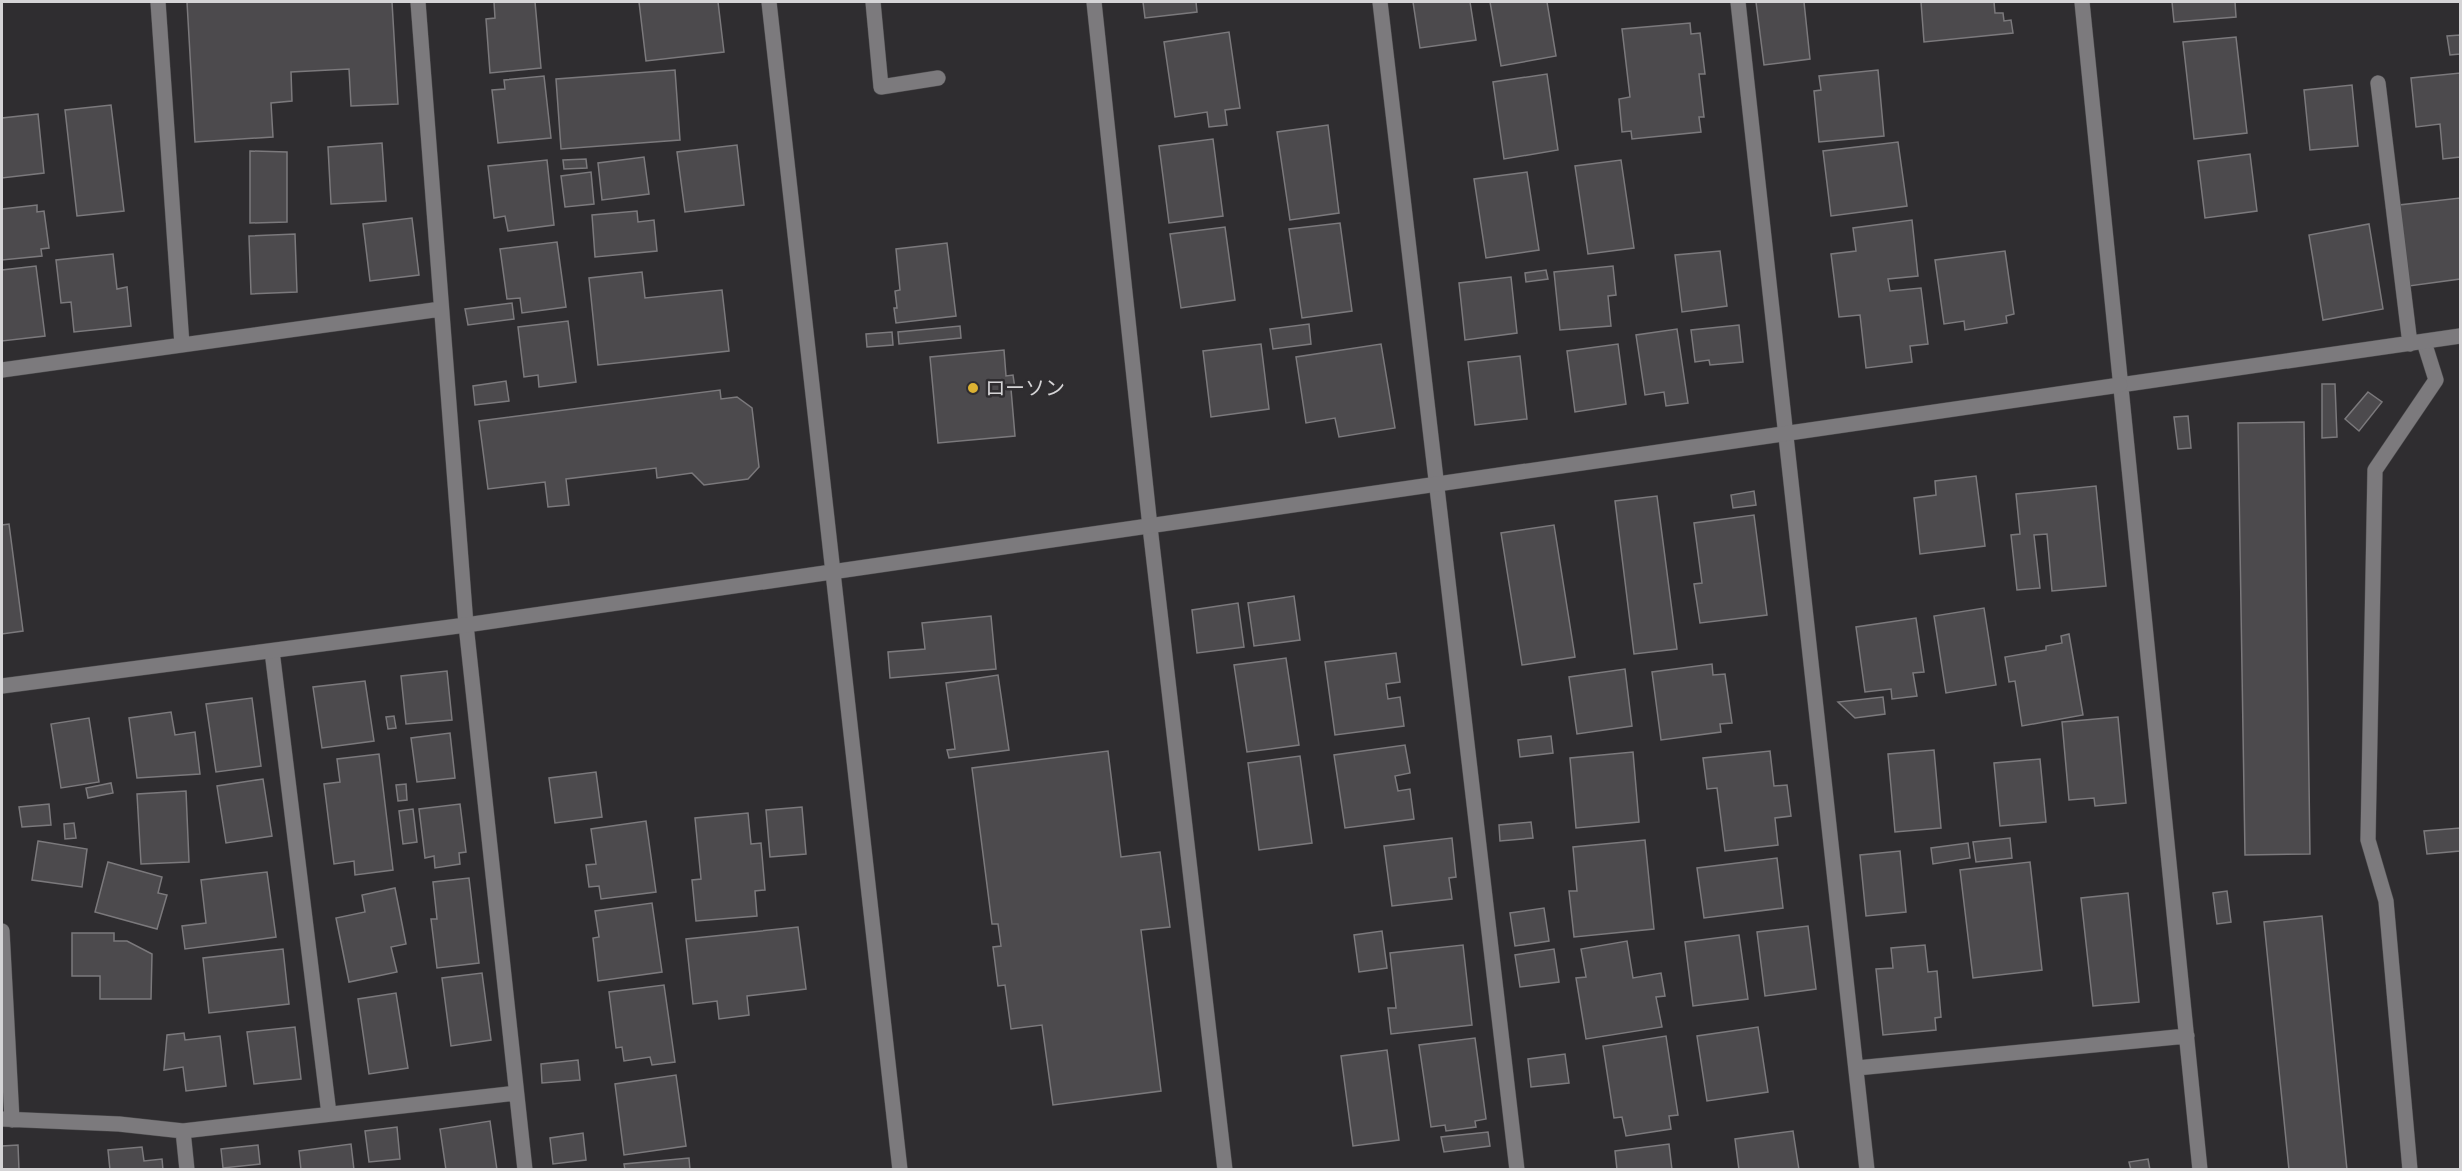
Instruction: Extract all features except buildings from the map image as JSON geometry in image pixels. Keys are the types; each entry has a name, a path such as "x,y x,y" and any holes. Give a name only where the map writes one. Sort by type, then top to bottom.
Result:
{"street":[{"path":"158,2 182,345"},
{"path":"418,2 466,625 525,1170"},
{"path":"770,2 900,1170"},
{"path":"873,2 881,87 938,78"},
{"path":"1094,2 1150,526 1225,1170"},
{"path":"1380,2 1517,1170"},
{"path":"1738,2 1867,1170"},
{"path":"2082,2 2200,1170"},
{"path":"2378,83 2417,343 2436,380 2374,470 2368,840 2386,901 2410,1170"},
{"path":"2,370 441,309"},
{"path":"2,686 466,625 2460,336"},
{"path":"272,651 329,1114"},
{"path":"2,931 7,1119 183,1131 516,1093"},
{"path":"1857,1068 2187,1036"},
{"path":"183,1131 187,1170"}],"place":[{"name":"ローソン","path":"973,388"}]}
